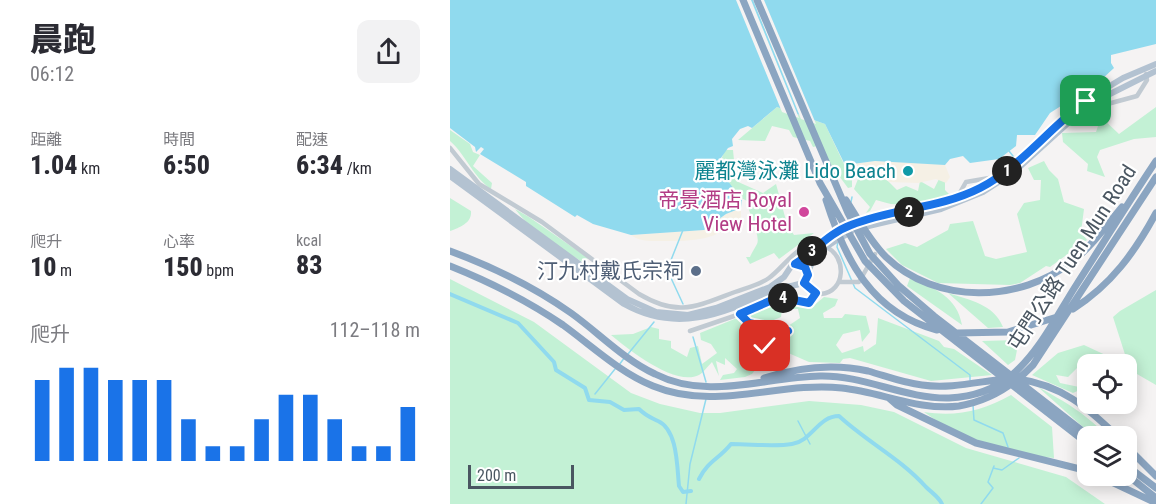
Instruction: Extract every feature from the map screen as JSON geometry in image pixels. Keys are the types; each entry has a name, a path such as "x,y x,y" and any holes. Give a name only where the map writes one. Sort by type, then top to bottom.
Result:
{"highway":[{"path":"743,0 820,183 838,238 858,275 885,305 920,324 968,334 1018,331 1063,315 1096,293 1129,258 1156,213"},
{"path":"757,0 860,238 889,276 1077,435"},
{"name":"屯門公路 Tuen Mun Road","path":"770,379 804,376 842,377 938,398 972,395 1012,380 1051,327 1156,161"},
{"name":"屯門公路 Tuen Mun Road","path":"450,266 524,301 623,370 662,389 688,396 722,398 798,388 842,388 889,398 948,406 983,400 1033,365 1156,177"},
{"path":"834,181 887,257 928,283 958,291 985,293 1014,290 1044,280 1075,260 1132,196"},
{"path":"820,183 852,241 877,275 930,322 1077,428"},
{"path":"450,250 498,270 545,296 586,324 624,356 656,375 678,383 706,388 752,383 807,368 851,368 922,385 947,386 1005,379 1051,386 1084,405 1106,426"},
{"path":"889,398 897,405 976,443 1077,468"},
{"path":"1137,457 1156,476"},
{"path":"1137,473 1156,488"},
{"path":"1137,483 1156,498"},
{"path":"1120,486 1156,503"}],"main road":[{"path":"450,169 627,299 656,312 676,316 703,313 770,286 787,274 795,264 850,229 957,198 999,177 1071,113 1099,92 1145,72 1156,64"},
{"path":"1145,72 1156,71"},
{"path":"850,229 942,209 983,192 1014,172 1085,110 1132,77"},
{"path":"450,176 589,279 644,314 676,321 703,318 794,284 804,283 808,275 807,269 795,264"},
{"path":"807,269 826,244"},
{"path":"787,274 789,280 794,284"}],"street":[{"path":"1085,110 1137,96 1147,81 1145,72"},
{"path":"450,148 479,183 542,222 639,294 656,304 675,309 691,308 752,286 766,280 796,252 808,246 819,245 832,250 841,268 840,282 830,292 816,293 805,304 779,297 740,314 690,331"},
{"path":"957,198 966,182 999,177"},
{"path":"840,282 850,283 862,279 875,254"},
{"path":"804,283 816,293"},
{"path":"740,314 749,323 788,331 765,346 757,363"}],"green space":[{"path":"777,107 825,124 852,181 852,187 848,188 817,146 813,147 810,141 793,137 789,130 772,126 765,141 738,140"},
{"path":"1156,107 1156,137 1134,139 1100,150 1097,157 1105,177 1087,171 1088,164 1063,142 1062,133 1096,132 1101,117 1119,134"},
{"path":"450,130 470,144 473,152 480,155 473,166 492,183 491,189 479,178 450,141"},
{"path":"725,150 733,150 736,181 763,193 776,184 787,224 794,235 814,233 779,259 774,253 750,264 746,257 750,257 758,240 747,201 730,192 717,170"},
{"path":"1044,161 1058,179 1064,202 1084,209 1081,232 1087,240 1050,267 1046,266 1020,283 1010,285 938,283 902,265 886,249 905,243 917,247 948,230 950,224 973,221 985,256 996,259 1027,252 1017,214 1024,203 1040,200 1041,180 1034,180 1028,168"},
{"path":"864,167 883,176 897,190 906,186 918,191 920,181 934,189 940,177 945,179 945,190 950,195 905,204 891,204 876,200 870,211 866,213 870,207 854,189 858,179 861,181 865,175"},
{"path":"450,198 471,211 471,215 467,222 450,231"},
{"path":"515,209 588,258 584,263 556,245 530,225"},
{"path":"910,278 936,290 950,300 962,325 907,286"},
{"path":"450,279 534,322 631,393 660,404 700,413 720,413 809,401 861,405 894,412 966,448 1066,477 1105,504 450,504"},
{"path":"1156,290 1156,385 1137,374 1137,354 1125,354 1113,317"},
{"path":"948,293 987,308 994,313 1003,327 988,328"},
{"path":"824,297 838,299 835,306 823,313 824,318 842,318 845,314 866,316 870,332 862,342 860,330 843,334 836,345 842,353 863,346 864,352 876,344 878,318 939,341 944,347 954,349 992,375 931,381 850,358 843,359 840,363 809,362 786,352 765,357 752,374 745,377 720,380 723,375 734,373 737,369 725,358 725,365 716,361 719,376 712,362 699,375 678,376 652,365 611,335 633,334 651,327 659,329 659,339 671,341 671,348 687,357 690,348 698,346 702,364 717,353 711,344 701,340 700,333 737,318 748,327 782,330 800,318 798,309 770,309 782,310 781,317 763,323 750,321 745,318 746,314 758,311 770,301 784,299 801,307 812,307"},
{"path":"1019,340 1015,360 1008,365 982,341"},
{"path":"1084,345 1103,354 1077,354 1077,368 1068,377 1056,375 1060,383 1077,387 1077,391 1073,393 1032,375 1058,353"},
{"path":"1038,387 1075,409 1077,414 1082,414 1096,426 1082,426"},
{"path":"1011,395 1052,427 1054,458 1002,449 969,438 924,412 947,414 980,409"}],"sand":[{"name":"麗都灣泳灘 Lido Beach","path":"875,161 945,165 950,177 946,183 936,179 918,183 890,182 866,169 848,171 845,165"},
{"path":"741,208 741,218 722,231 704,238 685,241 650,241 631,235 704,230 726,214"}],"water":[{"path":"450,0 1156,0 1156,44 1111,55 1114,68 1101,80 1093,75 1086,82 1086,86 1079,85 1075,97 1050,113 1035,135 1017,135 1016,146 999,159 970,163 963,156 950,159 945,165 875,161 845,165 825,124 777,107 752,128 748,126 740,129 732,139 733,146 728,148 716,165 742,200 741,208 726,214 704,230 631,235 593,224 577,215 575,217 526,186 526,182 480,154 484,149 481,147 476,152 475,147 450,128"}],"pier":[{"path":"736,0 751,0 799,118 782,112"},
{"path":"753,0 764,0 816,124 801,119"}],"waterway":[{"path":"1009,151 1013,156"},
{"path":"851,202 852,197"},
{"path":"683,230 669,265 671,278 683,304"},
{"path":"838,241 837,247 855,288 970,375 970,380"},
{"path":"450,294 518,323 554,362 556,370 585,388 589,400 610,402 624,410 639,409 665,426 673,441 679,486 683,492 691,491"},
{"path":"628,354 654,322"},
{"path":"693,337 706,382"},
{"path":"619,365 625,357"},
{"path":"595,394 615,369"},
{"path":"686,504 690,464 706,399"},
{"path":"973,405 974,420 1003,433 1008,447"},
{"path":"699,479 706,468 731,444 792,444 805,438 826,420 839,416 905,467 942,504"},
{"path":"798,421 810,444"},
{"path":"993,468 1002,470 1019,458"},
{"path":"981,504 993,488 988,482 994,466"}],"place":[{"name":"麗都灣泳灘 Lido Beach","path":"908,171"},
{"name":"帝景酒店 Royal View Hotel","path":"804,212"},
{"name":"汀九村戴氏宗祠","path":"696,271"}],"route":[{"path":"765,346 788,331 749,323 740,314 779,297 809,303 816,293 804,283 808,275 807,269 800,264 795,264 824,241 838,231 862,221 941,204 982,187 1016,164 1063,119 1086,101"}]}
